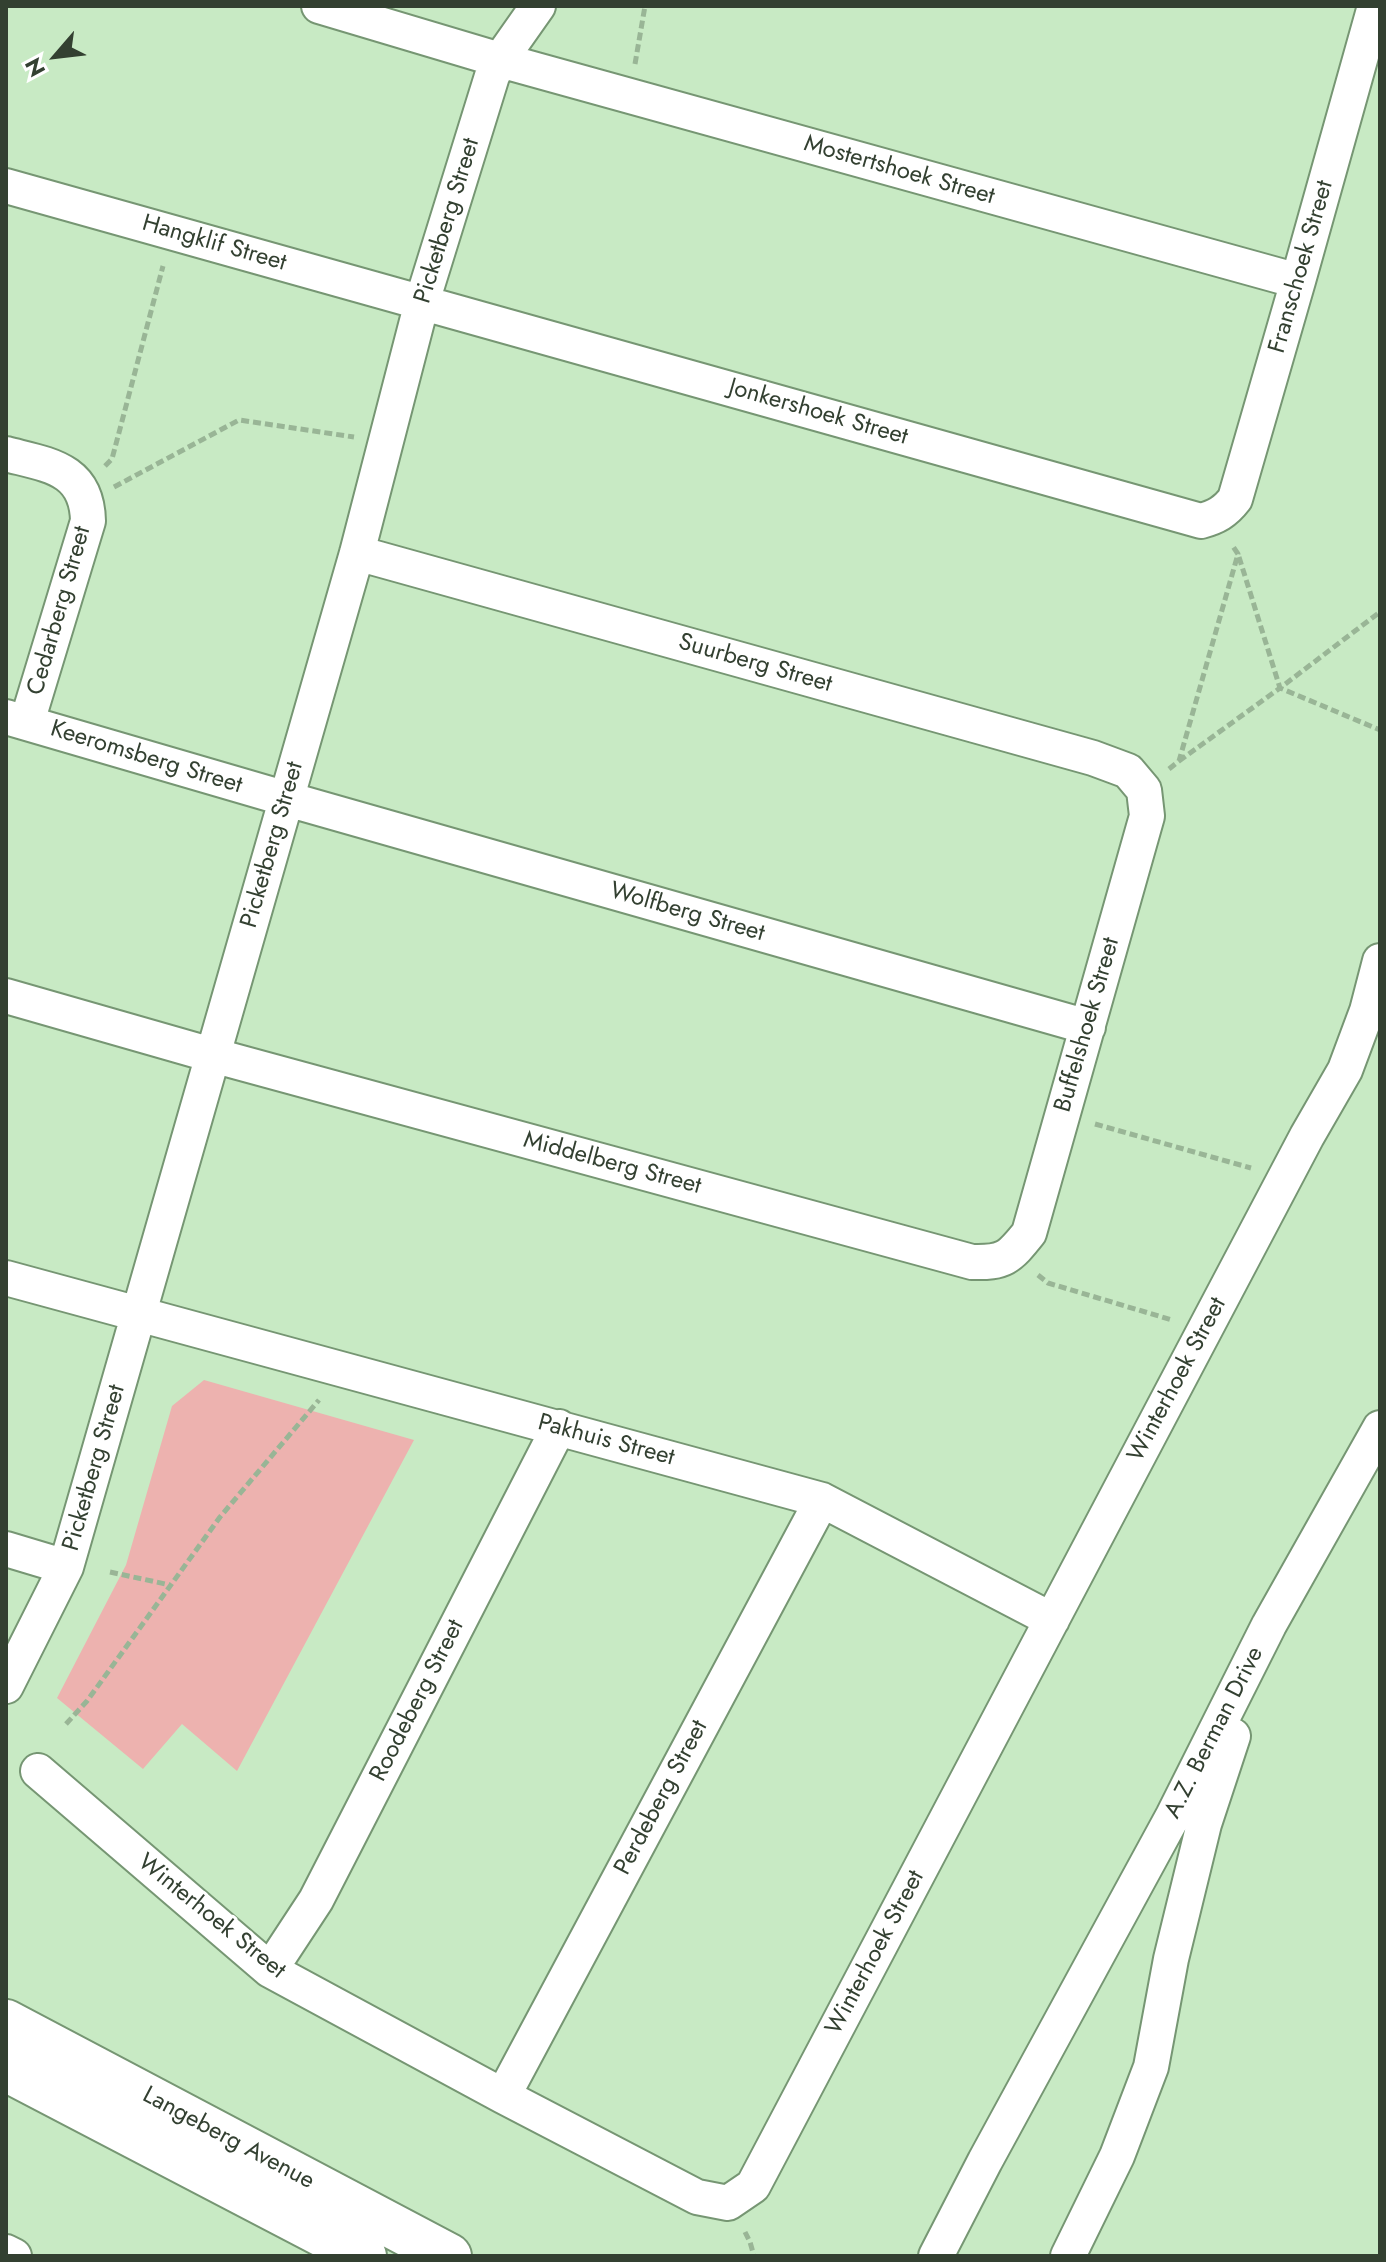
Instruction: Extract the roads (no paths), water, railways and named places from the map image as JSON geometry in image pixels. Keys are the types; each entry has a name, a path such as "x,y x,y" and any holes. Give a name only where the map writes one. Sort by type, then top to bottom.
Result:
{"street":[{"path":"319,6 500,60"},
{"name":"Picketberg Street","path":"6,1686 66,1567 357,553 422,302 488,88 500,60 538,6"},
{"name":"Franschoek Street","path":"1213,518 1235,499 1378,7"},
{"name":"Mostertshoek Street","path":"500,60 1298,281"},
{"name":"Hangklif Street","path":"6,186 422,302"},
{"name":"Jonkershoek Street","path":"422,302 1201,521 1213,518"},
{"name":"Cedarberg Street","path":"6,454 54,467 75,480 88,505 88,521 17,719"},
{"name":"Suurberg Street","path":"357,553 1093,758 1128,771 1144,790"},
{"name":"Keeromsberg Street","path":"17,719 287,799"},
{"name":"Buffelshoek Street","path":"1012,1254 1029,1233 1063,1115 1147,816 1144,790"},
{"name":"Wolfberg Street","path":"287,799 1088,1027"},
{"name":"Winterhoek Street","path":"38,1771 270,1970 697,2197 728,2203 753,2186 1285,1177 1345,1070 1367,1011 1380,961"},
{"name":"Middelberg Street","path":"6,996 972,1262 992,1263 1012,1254"},
{"name":"Pakhuis Street","path":"6,1278 822,1500 1052,1620"},
{"name":"Roodeberg Street","path":"270,1970 316,1900 559,1427"},
{"path":"1269,1625 1380,1428"},
{"name":"Perdeberg Street","path":"503,2096 822,1500"},
{"path":"6,1549 66,1567"},
{"name":"A.Z. Berman Drive","path":"936,2256 1173,1816 1269,1625"},
{"name":"A.Z. Berman Drive","path":"1068,2256 1117,2156 1151,2067 1171,1959 1204,1824 1269,1625"},
{"name":"Langeberg Avenue","path":"6,2022 449,2256"},
{"name":"Langeberg Avenue","path":"6,2069 364,2256"},
{"path":"6,2252 14,2256"}]}
